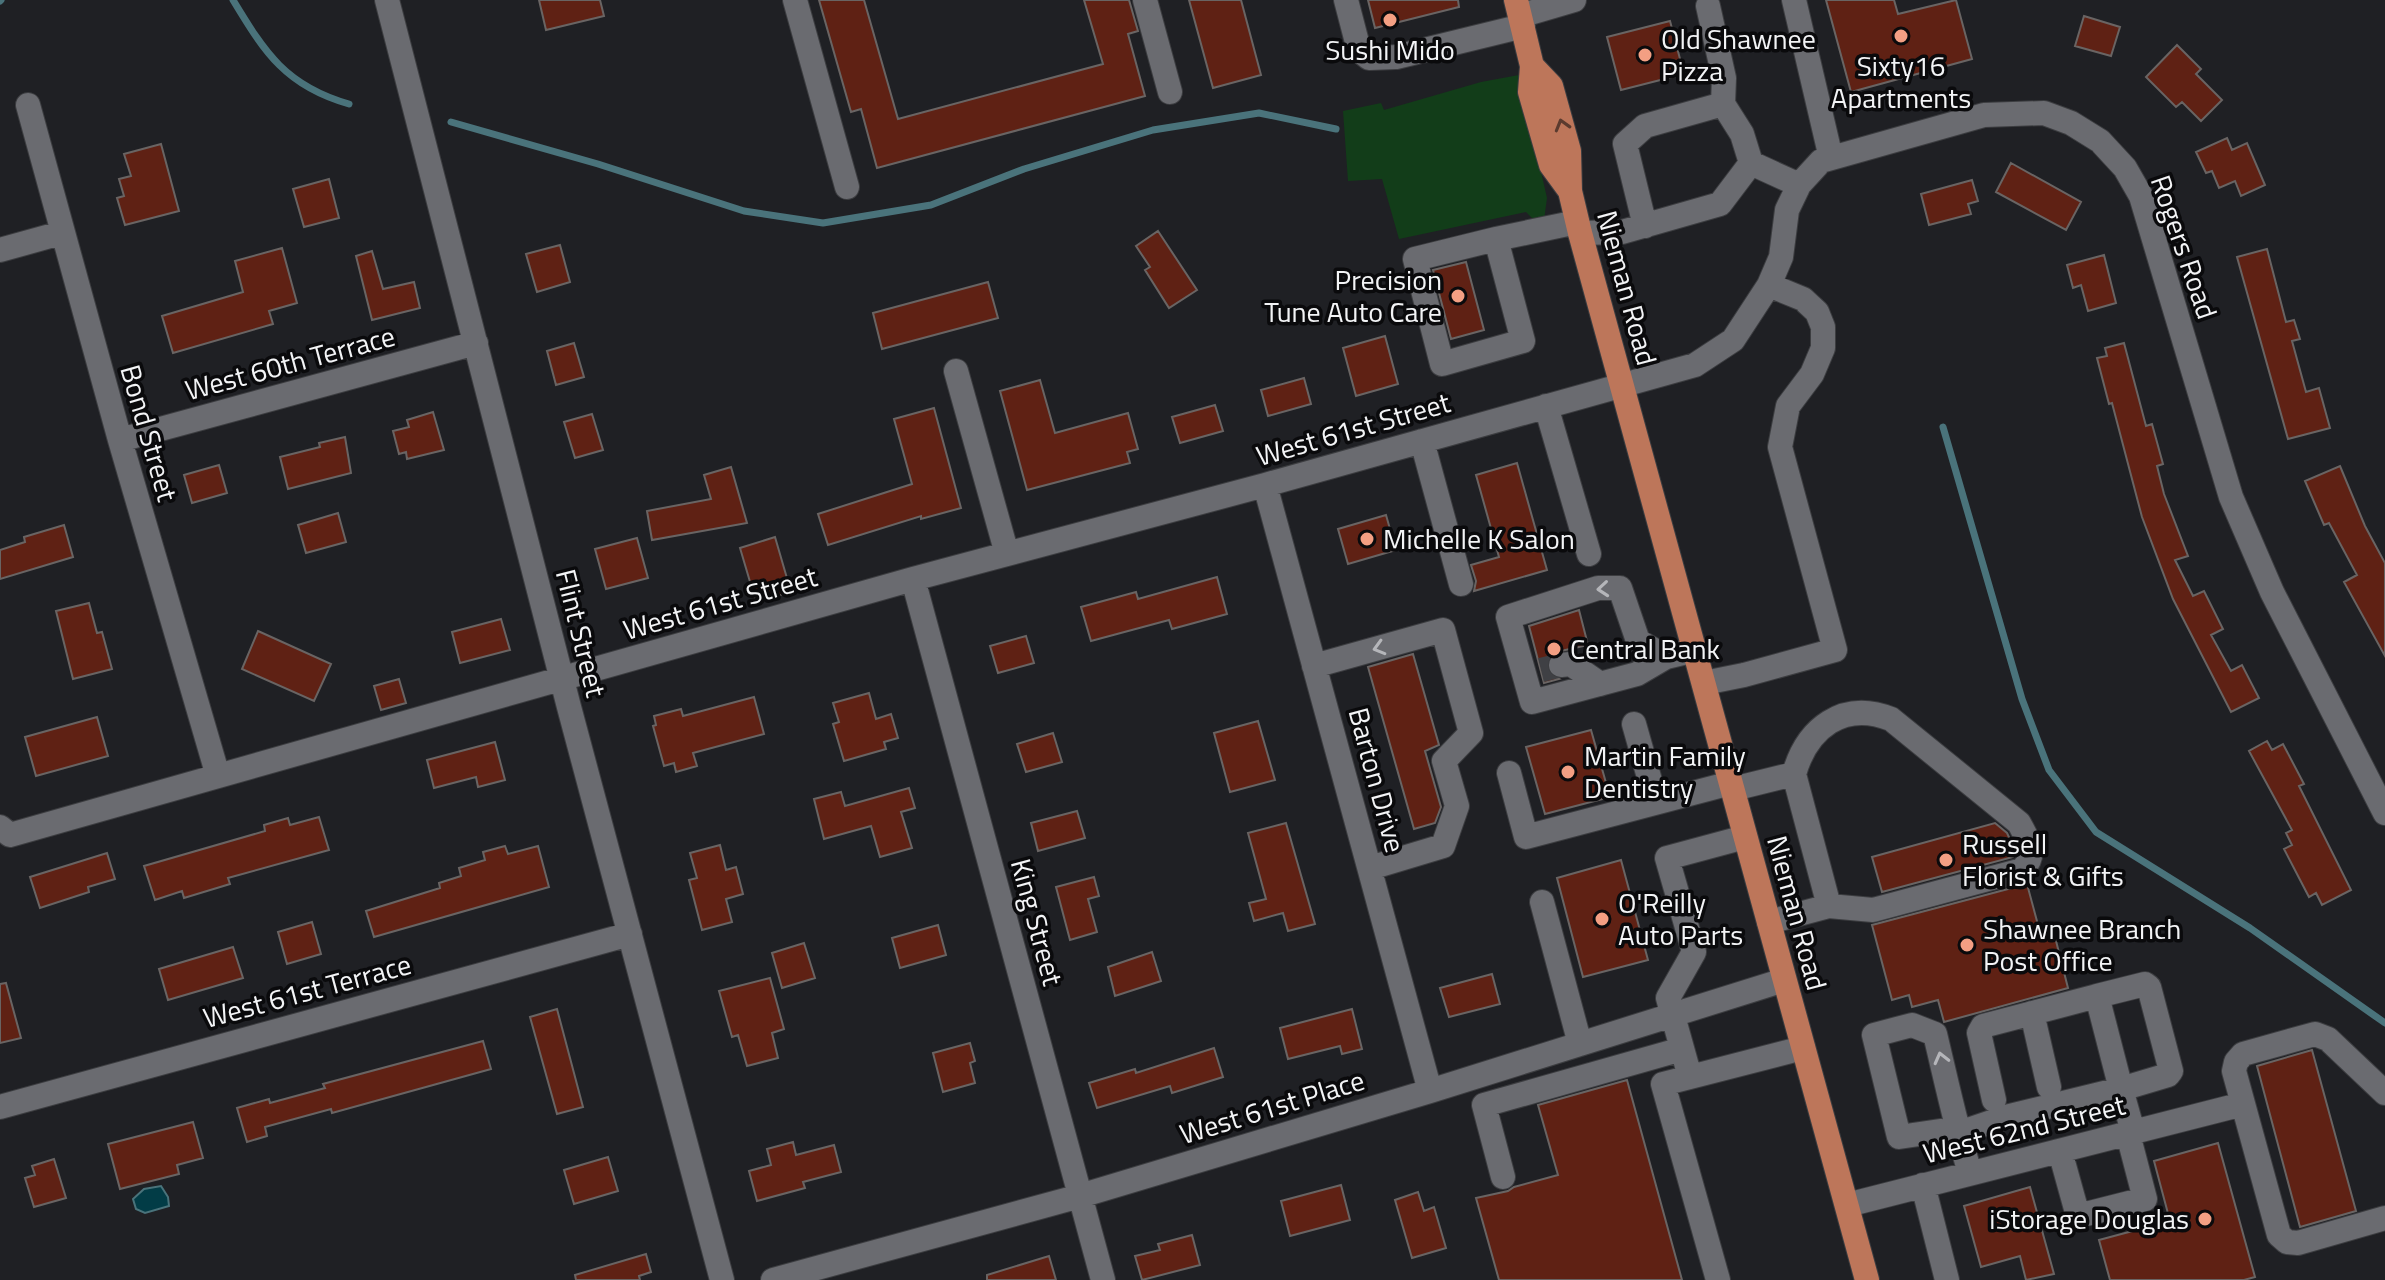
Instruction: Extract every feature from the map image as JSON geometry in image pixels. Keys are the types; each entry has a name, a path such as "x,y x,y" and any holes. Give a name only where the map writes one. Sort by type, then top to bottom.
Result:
{"main road":[{"name":"Nieman Road","path":"1520,14 1532,66 1551,86 1569,151 1570,191 1578,228 1867,1280"}],"street":[{"name":"Flint Street","path":"387,0 562,680 722,1280"},
{"path":"795,0 847,187"},
{"path":"1346,0 1359,50 1369,58 1396,57 1520,14 1574,0"},
{"path":"1794,0 1831,158"},
{"path":"1708,6 1724,78 1723,104 1742,134 1751,163 1799,185"},
{"path":"1148,12 1170,92"},
{"path":"1645,226 1625,144 1645,126 1723,104"},
{"name":"Bond Street","path":"28,105 61,233 218,776"},
{"name":"Rogers Road","path":"1622,385 1695,365 1733,340 1769,285 1781,257 1787,210 1799,185 1821,161 1984,115 2044,113 2071,123 2100,141 2125,168 2141,196 2231,497 2272,592 2385,813"},
{"path":"1496,239 1523,341 1442,364 1415,259 1496,239 1578,228 1622,232 1645,226 1720,204 1751,163"},
{"path":"0,250 61,233"},
{"path":"1704,683 1835,650 1780,447 1788,406 1812,374 1823,348 1823,327 1817,312 1803,299 1769,285"},
{"name":"West 60th Terrace","path":"120,440 476,343"},
{"path":"956,371 1007,554"},
{"name":"West 61st Street","path":"0,827 10,835 913,579 1622,385"},
{"path":"1546,406 1589,554"},
{"path":"1422,441 1461,584"},
{"name":"Barton Drive","path":"1265,485 1430,1091"},
{"name":"King Street","path":"913,579 1103,1280"},
{"path":"1666,657 1638,641 1620,588 1598,588 1508,617 1541,667 1532,702 1637,674 1666,657 1695,650"},
{"path":"1314,666 1443,630 1471,733 1444,761 1457,806 1443,846 1370,868"},
{"path":"1541,667 1571,664 1600,684"},
{"path":"1769,922 1829,906 1873,910 2022,870 2029,863 2031,845 2019,823 1891,719 1864,712 1824,724 1807,741 1794,774 1829,906"},
{"path":"1634,724 1656,802"},
{"path":"1509,773 1526,837 1656,802 1794,774"},
{"path":"1690,1077 1668,998 1694,952 1667,858 1745,837"},
{"path":"1542,902 1580,1044"},
{"name":"West 61st Terrace","path":"0,1107 630,934"},
{"name":"West 61st Place","path":"773,1280 1080,1196 1784,980"},
{"path":"1970,1173 1959,1133 1935,1034 1912,1025 1874,1035 1899,1137 1940,1131 1959,1133 2006,1117 2168,1075 2171,1071 2149,987 2145,984 1983,1026 1979,1033 1994,1100"},
{"path":"2060,1151 2078,1216 2145,1199 2097,996"},
{"path":"2032,1013 2049,1087"},
{"path":"2385,1093 2328,1039 2315,1034 2243,1054 2236,1062 2234,1071 2279,1235 2287,1242 2298,1243 2385,1218"},
{"path":"1718,1280 1663,1084 1803,1048"},
{"path":"1503,1177 1484,1105 1682,1049"},
{"name":"West 62nd Street","path":"1847,1205 2243,1104"},
{"path":"1923,1185 1947,1280"}],"green space":[{"path":"1519,75 1547,198 1544,220 1536,222 1526,212 1399,239 1382,179 1348,181 1343,111 1381,103 1384,110 1481,82"}],"water":[{"path":"161,1186 168,1197 169,1206 145,1213 136,1209 133,1199 144,1189"}],"building":[{"path":"539,0 600,0 604,16 546,30"},
{"path":"819,0 864,0 898,119 1103,64 1084,0 1129,0 1138,31 1128,34 1145,96 877,168 861,109 851,112"},
{"path":"1189,0 1241,0 1261,75 1213,88"},
{"name":"Sushi Mido","path":"1368,0 1458,0 1459,7 1375,28"},
{"name":"Sixty16 Apartments","path":"1826,0 1894,0 1898,14 1956,0 1972,59 1851,92"},
{"path":"2084,16 2120,27 2111,56 2075,46"},
{"name":"Old Shawnee Pizza","path":"1670,21 1684,74 1621,90 1607,37"},
{"path":"2177,45 2201,69 2196,74 2222,100 2201,121 2182,102 2176,107 2146,77"},
{"path":"2227,138 2232,150 2247,143 2265,185 2241,196 2235,181 2219,188 2212,171 2206,173 2196,152"},
{"path":"161,144 179,211 125,225 117,198 124,196 119,179 131,176 124,154"},
{"path":"2011,163 2081,202 2066,230 1996,192"},
{"path":"329,179 339,218 304,227 293,189"},
{"path":"1972,180 1978,201 1968,204 1971,214 1929,225 1921,194"},
{"path":"1158,231 1197,290 1169,308 1145,270 1150,267 1136,246"},
{"path":"560,245 570,282 537,292 526,254"},
{"path":"282,248 297,303 269,311 273,324 173,353 162,316 243,292 235,261"},
{"path":"2267,249 2286,322 2294,320 2300,339 2292,341 2306,392 2319,388 2330,428 2288,439 2237,257"},
{"path":"372,251 383,289 414,282 420,308 372,320 356,256"},
{"path":"2104,255 2116,303 2088,311 2081,285 2073,288 2067,265"},
{"name":"Precision Tune Auto Care","path":"1466,262 1484,330 1451,339 1433,270"},
{"path":"988,282 998,318 882,349 873,313"},
{"path":"1385,336 1398,384 1356,396 1343,348"},
{"path":"574,343 584,377 556,385 547,351"},
{"path":"2124,343 2146,426 2152,424 2163,464 2157,466 2164,494 2188,556 2175,560 2193,596 2204,591 2223,629 2211,635 2231,671 2242,665 2259,698 2231,712 2173,599 2142,517 2112,403 2109,404 2097,358 2107,356 2105,348"},
{"path":"1304,378 1311,404 1268,416 1261,390"},
{"path":"1040,380 1055,433 1128,413 1138,449 1127,452 1130,463 1027,490 1000,391"},
{"path":"1215,405 1223,431 1180,443 1172,417"},
{"path":"934,408 961,508 921,519 921,516 828,545 818,514 912,484 894,419"},
{"path":"433,412 444,450 407,459 406,452 399,454 393,431 409,427 407,420"},
{"path":"592,414 603,450 575,458 564,422"},
{"path":"345,437 351,473 288,489 280,457"},
{"path":"1517,463 1547,570 1474,591 1476,581 1471,565 1499,557 1476,475"},
{"path":"219,465 227,493 192,503 184,475"},
{"path":"2340,466 2365,526 2385,563 2385,656 2344,582 2357,575 2329,523 2324,525 2305,481"},
{"path":"731,467 747,523 652,540 647,511 711,499 704,475"},
{"path":"338,513 346,542 306,553 298,525"},
{"name":"Michelle K Salon","path":"1386,515 1396,550 1348,564 1338,529"},
{"path":"64,525 73,557 0,579 0,550 25,542 24,537"},
{"path":"775,537 791,592 756,602 740,548"},
{"path":"637,538 648,578 606,589 595,549"},
{"path":"1217,577 1227,614 1172,629 1169,620 1091,641 1081,607 1136,592 1138,599"},
{"path":"89,603 97,633 102,632 112,669 73,679 56,611"},
{"name":"Central Bank","path":"1579,610 1588,645 1552,653 1546,667 1549,674 1559,679 1544,683 1529,626"},
{"path":"501,619 510,650 460,663 452,632"},
{"path":"258,631 331,664 314,701 242,669"},
{"path":"1026,636 1034,663 998,673 990,646"},
{"path":"1413,654 1439,745 1425,751 1441,807 1435,823 1414,829 1368,667"},
{"path":"399,679 406,703 381,710 374,686"},
{"path":"869,693 876,719 891,714 898,738 884,742 886,749 844,761 833,724 839,722 833,703"},
{"path":"754,697 764,734 693,753 697,766 676,772 674,763 664,766 653,726 656,725 654,716 681,709 683,716"},
{"path":"97,717 108,756 36,776 25,737"},
{"path":"1258,721 1275,780 1230,792 1214,733"},
{"name":"Martin Family Dentistry","path":"1591,730 1610,797 1545,814 1526,747"},
{"path":"1053,733 1062,762 1026,772 1017,744"},
{"path":"2267,741 2272,750 2283,744 2304,784 2299,786 2351,890 2322,905 2316,893 2309,897 2284,849 2292,845 2286,833 2292,830 2249,751"},
{"path":"495,742 505,780 478,787 476,777 434,788 427,760"},
{"path":"909,788 915,808 901,812 912,848 880,857 871,826 824,839 814,799 841,792 845,806"},
{"path":"1077,811 1085,838 1038,851 1031,823"},
{"path":"319,817 329,850 228,878 230,884 184,898 182,891 155,900 144,866 265,831 264,825 288,818 290,825"},
{"path":"1286,823 1315,924 1288,931 1283,913 1254,921 1249,903 1266,899 1248,833"},
{"name":"Russell Florist & Gifts","path":"1995,823 2007,833 2015,850 2013,857 1882,892 1872,857"},
{"path":"720,845 726,870 736,867 743,894 726,899 732,922 702,930 689,880 697,878 690,853"},
{"path":"505,846 508,854 538,846 549,887 374,937 366,911 440,888 439,883 461,876 459,868 485,860 483,852"},
{"path":"107,853 115,879 88,887 89,892 40,908 30,877"},
{"name":"O'Reilly Auto Parts","path":"1621,860 1648,960 1583,977 1557,878"},
{"path":"1094,877 1099,896 1088,899 1097,932 1070,940 1056,887"},
{"name":"Shawnee Branch Post Office","path":"2027,884 2041,936 2054,933 2068,988 1944,1022 1938,1000 1912,1007 1909,995 1892,1000 1872,925"},
{"path":"312,922 321,954 287,964 278,932"},
{"path":"938,925 946,955 900,968 892,938"},
{"path":"804,943 815,978 782,988 772,953"},
{"path":"233,947 243,978 168,1000 159,969"},
{"path":"1152,952 1161,981 1115,996 1108,967"},
{"path":"1492,974 1500,1004 1449,1017 1440,988"},
{"path":"770,978 784,1029 772,1033 778,1058 747,1066 738,1035 732,1037 719,991"},
{"path":"6,983 21,1038 0,1043 0,984"},
{"path":"557,1009 583,1107 557,1114 530,1017"},
{"path":"1352,1009 1362,1049 1342,1054 1340,1046 1288,1059 1280,1028"},
{"path":"483,1041 491,1069 332,1113 331,1109 265,1127 267,1136 247,1142 237,1108 269,1099 270,1103 325,1088 323,1084"},
{"path":"970,1043 975,1061 970,1063 975,1083 943,1092 933,1053"},
{"path":"1214,1048 1223,1077 1172,1093 1170,1086 1097,1108 1089,1083 1135,1069 1136,1073"},
{"path":"2312,1050 2356,1211 2300,1227 2257,1066"},
{"path":"1627,1080 1682,1280 1499,1280 1476,1198 1558,1175 1538,1105"},
{"path":"193,1122 203,1158 177,1165 179,1174 120,1189 108,1144"},
{"path":"793,1142 796,1155 834,1145 841,1172 803,1182 805,1188 757,1201 749,1171 771,1165 767,1149"},
{"name":"iStorage Douglas","path":"2218,1143 2255,1277 2244,1280 2110,1280 2099,1240 2170,1221 2154,1161"},
{"path":"608,1157 618,1191 574,1204 564,1170"},
{"path":"54,1159 66,1198 34,1207 25,1178 35,1175 32,1166"},
{"path":"1341,1185 1350,1220 1290,1236 1281,1201"},
{"path":"2030,1187 2054,1274 2026,1280 2020,1256 1981,1267 1964,1206"},
{"path":"1418,1192 1424,1211 1434,1207 1446,1248 1412,1258 1395,1200"},
{"path":"1192,1235 1200,1265 1142,1280 1135,1256 1160,1250 1158,1244"},
{"path":"646,1254 651,1272 639,1276 640,1280 576,1280 575,1275"},
{"path":"1049,1256 1056,1280 987,1280 987,1275"}],"waterway":[{"path":"233,0 279,65 309,88 349,104"},
{"path":"451,122 598,164 744,211 823,223 931,205 1024,169 1153,130 1259,113 1336,129"},
{"path":"1943,427 2022,699 2049,770 2096,832 2250,928 2385,1023"}],"tunnel":[{"path":"1541,670 1561,665"}],"place":[{"name":"Sushi Mido","path":"1390,20"},
{"name":"Sixty16 Apartments","path":"1901,36"},
{"name":"Old Shawnee Pizza","path":"1645,55"},
{"name":"Precision Tune Auto Care","path":"1458,296"},
{"name":"Michelle K Salon","path":"1367,539"},
{"name":"Central Bank","path":"1554,649"},
{"name":"Martin Family Dentistry","path":"1568,772"},
{"name":"Russell Florist & Gifts","path":"1946,860"},
{"name":"O'Reilly Auto Parts","path":"1602,919"},
{"name":"Shawnee Branch Post Office","path":"1967,945"},
{"name":"iStorage Douglas","path":"2205,1219"}]}
